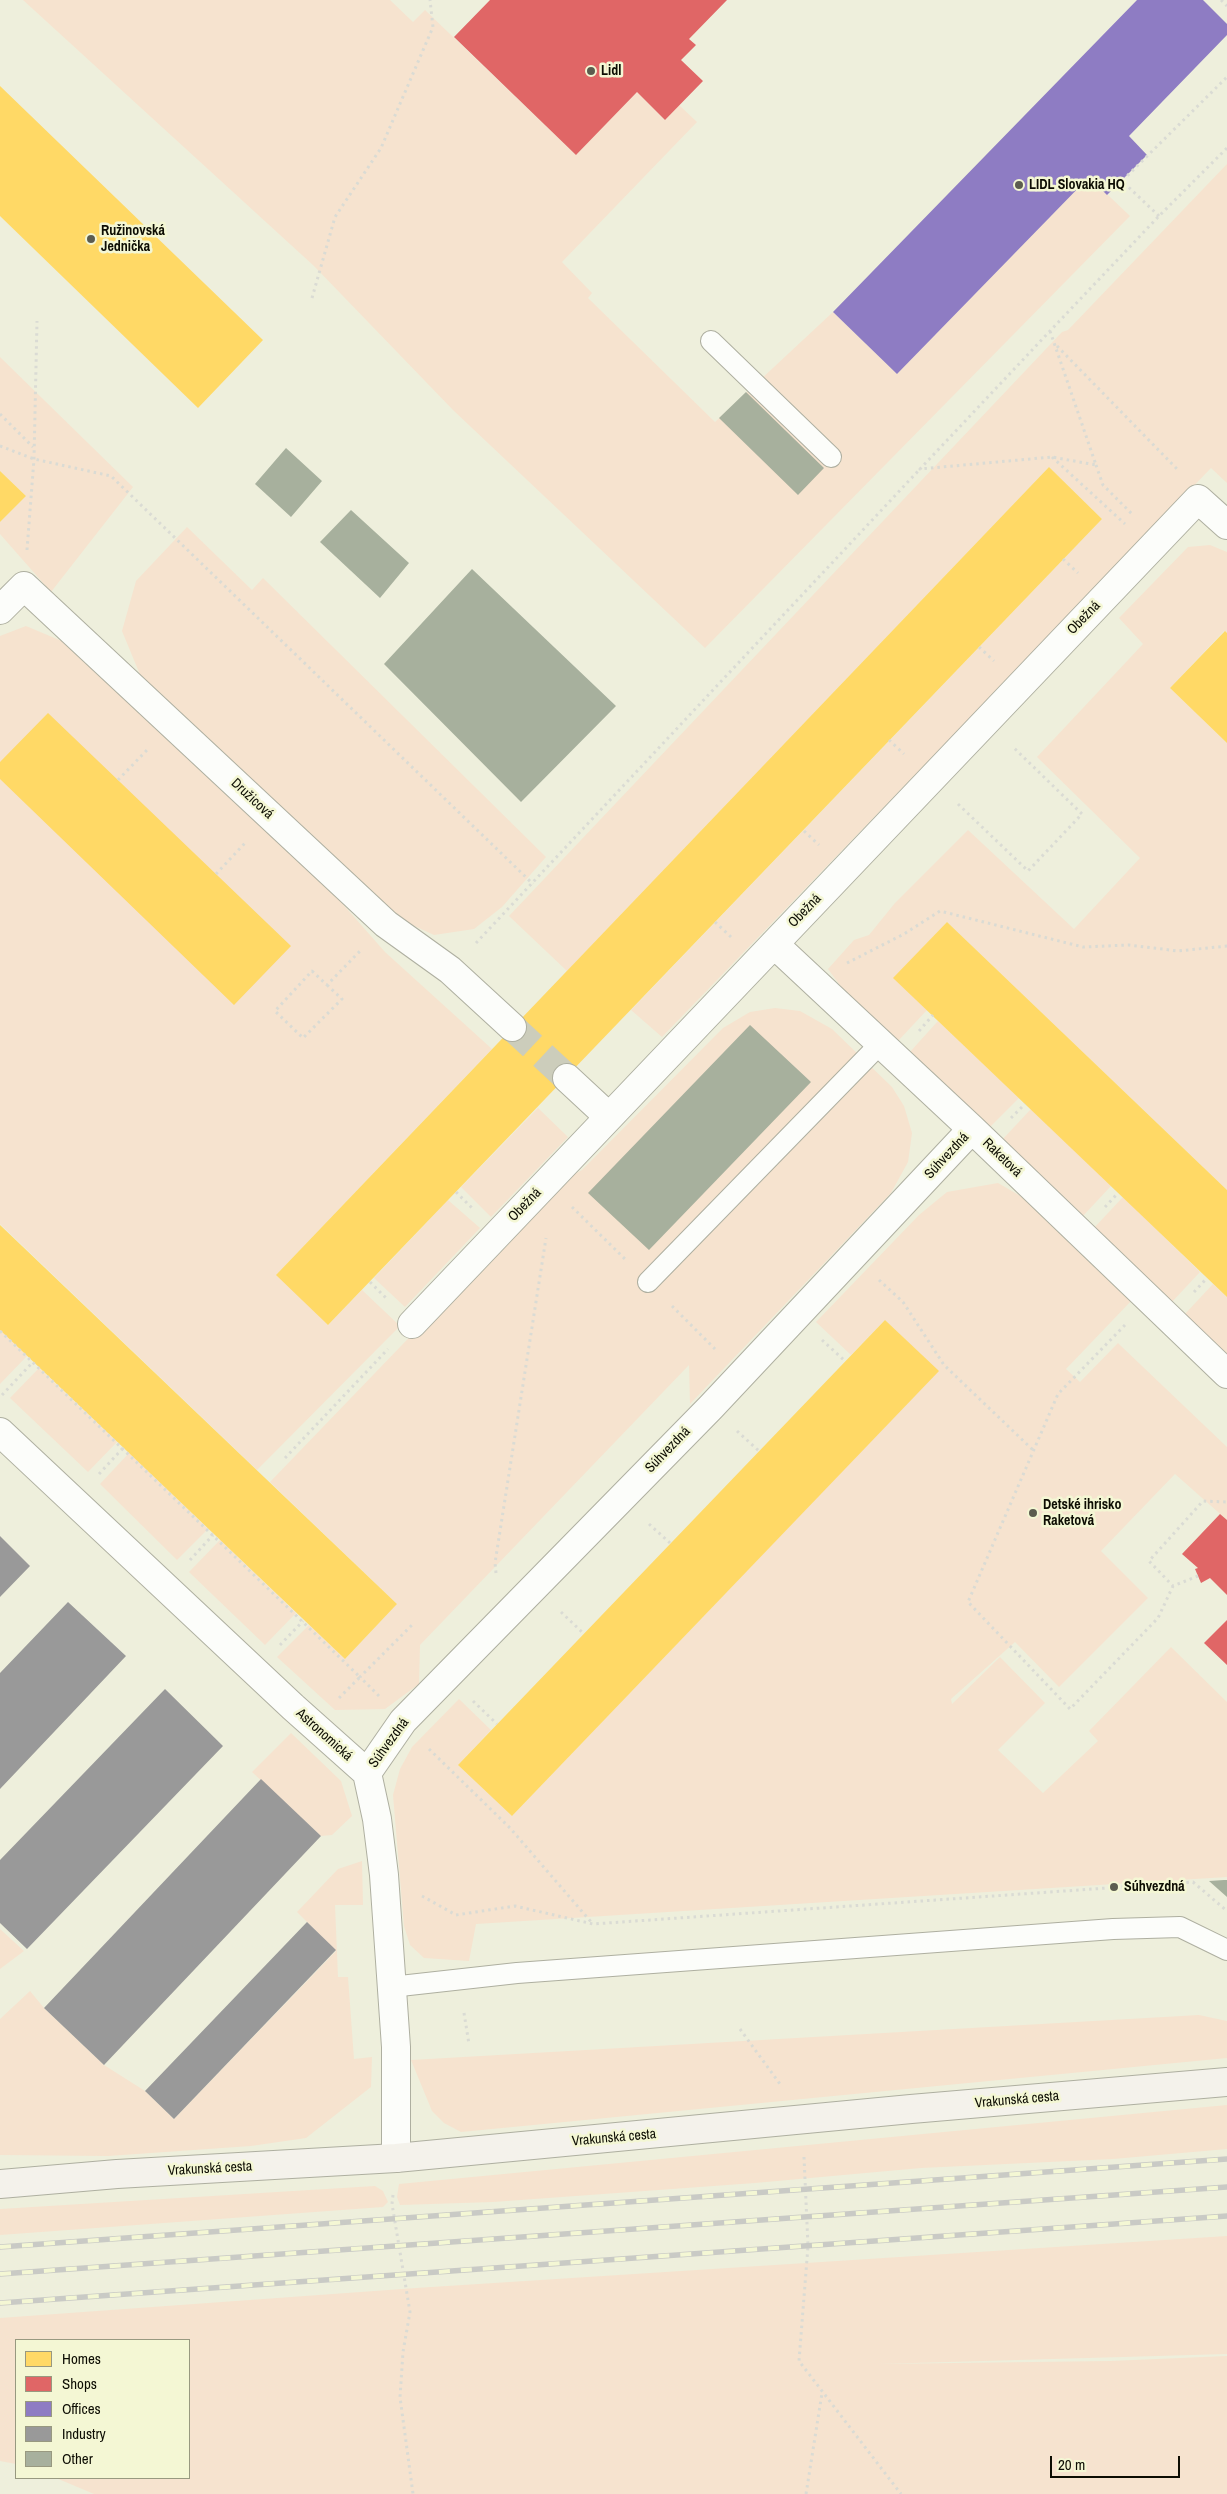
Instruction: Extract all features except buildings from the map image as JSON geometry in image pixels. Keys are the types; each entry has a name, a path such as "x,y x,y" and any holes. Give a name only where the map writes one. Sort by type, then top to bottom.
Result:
{"main road":[{"name":"Vrakunská cesta","path":"0,2184 117,2174 396,2158 1227,2082"}],"street":[{"path":"1198,499 1227,526"},
{"name":"Obežná","path":"412,1324 1198,499"},
{"path":"0,610 24,586"},
{"name":"Družicová","path":"24,586 386,924 450,970 512,1027"},
{"name":"Raketová","path":"774,944 972,1129 1227,1374"},
{"path":"567,1078 609,1117"},
{"name":"Súhvezdná","path":"367,1773 403,1721 711,1407 972,1129"},
{"name":"Astronomická","path":"0,1432 293,1707 367,1773"},
{"path":"367,1773 377,1819 384,1875 396,2047 396,2158"}],"lane":[{"path":"711,341 831,457"},
{"path":"648,1282 880,1044"},
{"path":"391,1987 517,1973 1112,1929 1180,1927 1227,1950"}],"path":[{"path":"312,298 334,217 382,148 433,27 430,0"},
{"path":"1221,0 1227,6"},
{"path":"1159,216 1122,182 1227,77"},
{"path":"450,970 533,884 1050,331 1159,216 1227,148"},
{"path":"24,586 34,459 37,321"},
{"path":"1050,331 1103,485 1155,544"},
{"path":"1055,344 1192,484 1198,499"},
{"path":"0,414 34,447"},
{"path":"0,446 34,459 111,476 533,884"},
{"path":"920,469 1052,457 1096,465"},
{"path":"1052,457 1155,544"},
{"path":"889,740 1028,871 1082,814 986,722"},
{"path":"216,874 270,816"},
{"path":"813,981 904,934 940,911 1083,946 1129,945 1178,951 1227,946"},
{"path":"327,985 386,924"},
{"path":"312,971 327,985 342,999 304,1038 275,1011 312,971"},
{"path":"495,1563 548,1223 546,1183"},
{"path":"854,1255 903,1302 944,1365 1033,1450"},
{"path":"1150,1299 1058,1394 968,1602 1070,1709 1158,1618 1173,1586 1198,1576"},
{"path":"285,1458 412,1324"},
{"path":"0,1332 360,1676 510,1828 593,1924"},
{"path":"0,1397 33,1362"},
{"path":"94,1480 122,1448"},
{"path":"1173,1586 1149,1561 1203,1501 1227,1502"},
{"path":"186,1564 213,1535"},
{"path":"276,1649 303,1620"},
{"path":"360,1676 414,1623"},
{"path":"384,1875 456,1915 515,1906 593,1924 1193,1882 1227,1910"},
{"path":"740,2029 771,2070 800,2120"},
{"path":"805,2173 808,2246 799,2362 900,2494"},
{"path":"392,2204 410,2312 403,2352 400,2397 413,2494"},
{"path":"806,2494 822,2392"}],"shaded area":[{"path":"23,0 390,0 413,22 425,10 576,155 637,92 665,120 679,105 697,122 562,262 592,293 588,298 715,422 833,312 897,374 1089,177 1130,216 705,648 453,410 314,266"},
{"path":"1227,164 1227,483 1211,468 662,1037 631,1010 1102,519 1049,467 567,971 509,916 1062,332 1068,330"},
{"path":"0,357 133,487 51,592 0,534 0,522 26,496 0,471"},
{"path":"187,527 252,590 263,578 546,857 502,907 474,929 434,935 395,917 141,677 122,631 136,581"},
{"path":"1210,545 1227,552 1227,633 1224,631 1170,688 1227,743 1227,1190 947,922 894,978 927,1010 898,1041 847,995 828,969 854,940 869,935 895,903 968,830 1074,929 1140,858 1037,757 1143,644 1119,618 1188,547"},
{"path":"26,626 76,647 340,901 385,952 492,1049 277,1274 328,1325 362,1290 400,1326 257,1470 0,1224 0,636"},
{"path":"775,1008 800,1011 832,1029 892,1087 904,1106 912,1133 908,1162 891,1193 690,1404 689,1365 420,1645 419,1684 385,1709 335,1710 277,1657 309,1625 345,1659 397,1604 270,1482 557,1184 582,1170 723,1028 750,1012"},
{"path":"938,1021 1019,1098 989,1128 909,1053"},
{"path":"538,1108 568,1137 491,1217 461,1187"},
{"path":"1031,1109 1111,1186 1082,1217 1001,1141"},
{"path":"998,1183 1036,1205 1133,1299 1066,1369 1080,1382 1118,1343 1227,1447 1227,1520 1175,1474 1101,1551 1148,1598 1059,1687 1015,1642 951,1699 952,1704 1000,1657 1045,1703 998,1750 1043,1793 1098,1741 1089,1731 1171,1647 1227,1702 1227,1877 476,1924 469,1961 424,1958 410,1945 404,1926 393,1795 400,1769 412,1747 459,1699 491,1730 458,1765 512,1816 938,1371 885,1320 851,1355 816,1322 919,1215 947,1192"},
{"path":"1123,1197 1200,1272 1171,1303 1093,1229"},
{"path":"448,1200 480,1228 405,1307 374,1278"},
{"path":"1213,1284 1227,1297 1227,1356 1184,1315"},
{"path":"0,1330 27,1356 0,1384"},
{"path":"39,1368 117,1442 88,1472 10,1398"},
{"path":"129,1453 208,1529 177,1560 100,1484"},
{"path":"220,1540 296,1613 265,1645 189,1572"},
{"path":"291,1733 341,1781 352,1816 332,1835 321,1836 252,1772"},
{"path":"362,1861 363,1905 335,1905 338,1977 348,1977 354,2059 372,2057 371,2087 306,2138 251,2146 108,2156 0,2155 0,2019 30,1991 44,2008 104,2065 145,2091 174,2119 336,1951 297,1912 338,1869"},
{"path":"0,1929 24,1951 0,1969"},
{"path":"1199,2015 1227,2021 1227,2058 461,2132 444,2123 432,2111 411,2060"},
{"path":"1227,2105 1227,2149 1113,2159 921,2168 755,2183 493,2202 400,2205 397,2197 399,2184"},
{"path":"375,2186 383,2191 388,2202 383,2207 0,2235 0,2209"},
{"path":"1227,2236 1227,2354 878,2364 1110,2361 1227,2356 1227,2494 94,2494 58,2479 190,2479 190,2339 15,2339 15,2464 0,2461 0,2318 416,2288"}],"tunnel":[{"path":"512,1027 567,1078"}],"railway":[{"path":"0,2247 1227,2159"},
{"path":"0,2274 1227,2187"},
{"path":"0,2303 1227,2216"}],"place":[{"name":"Lidl","path":"591,71"},
{"name":"LIDL Slovakia HQ","path":"1019,185"},
{"name":"Ružinovská Jednička","path":"91,239"},
{"name":"Detské ihrisko Raketová","path":"1033,1513"},
{"name":"Súhvezdná","path":"1114,1887"}]}
